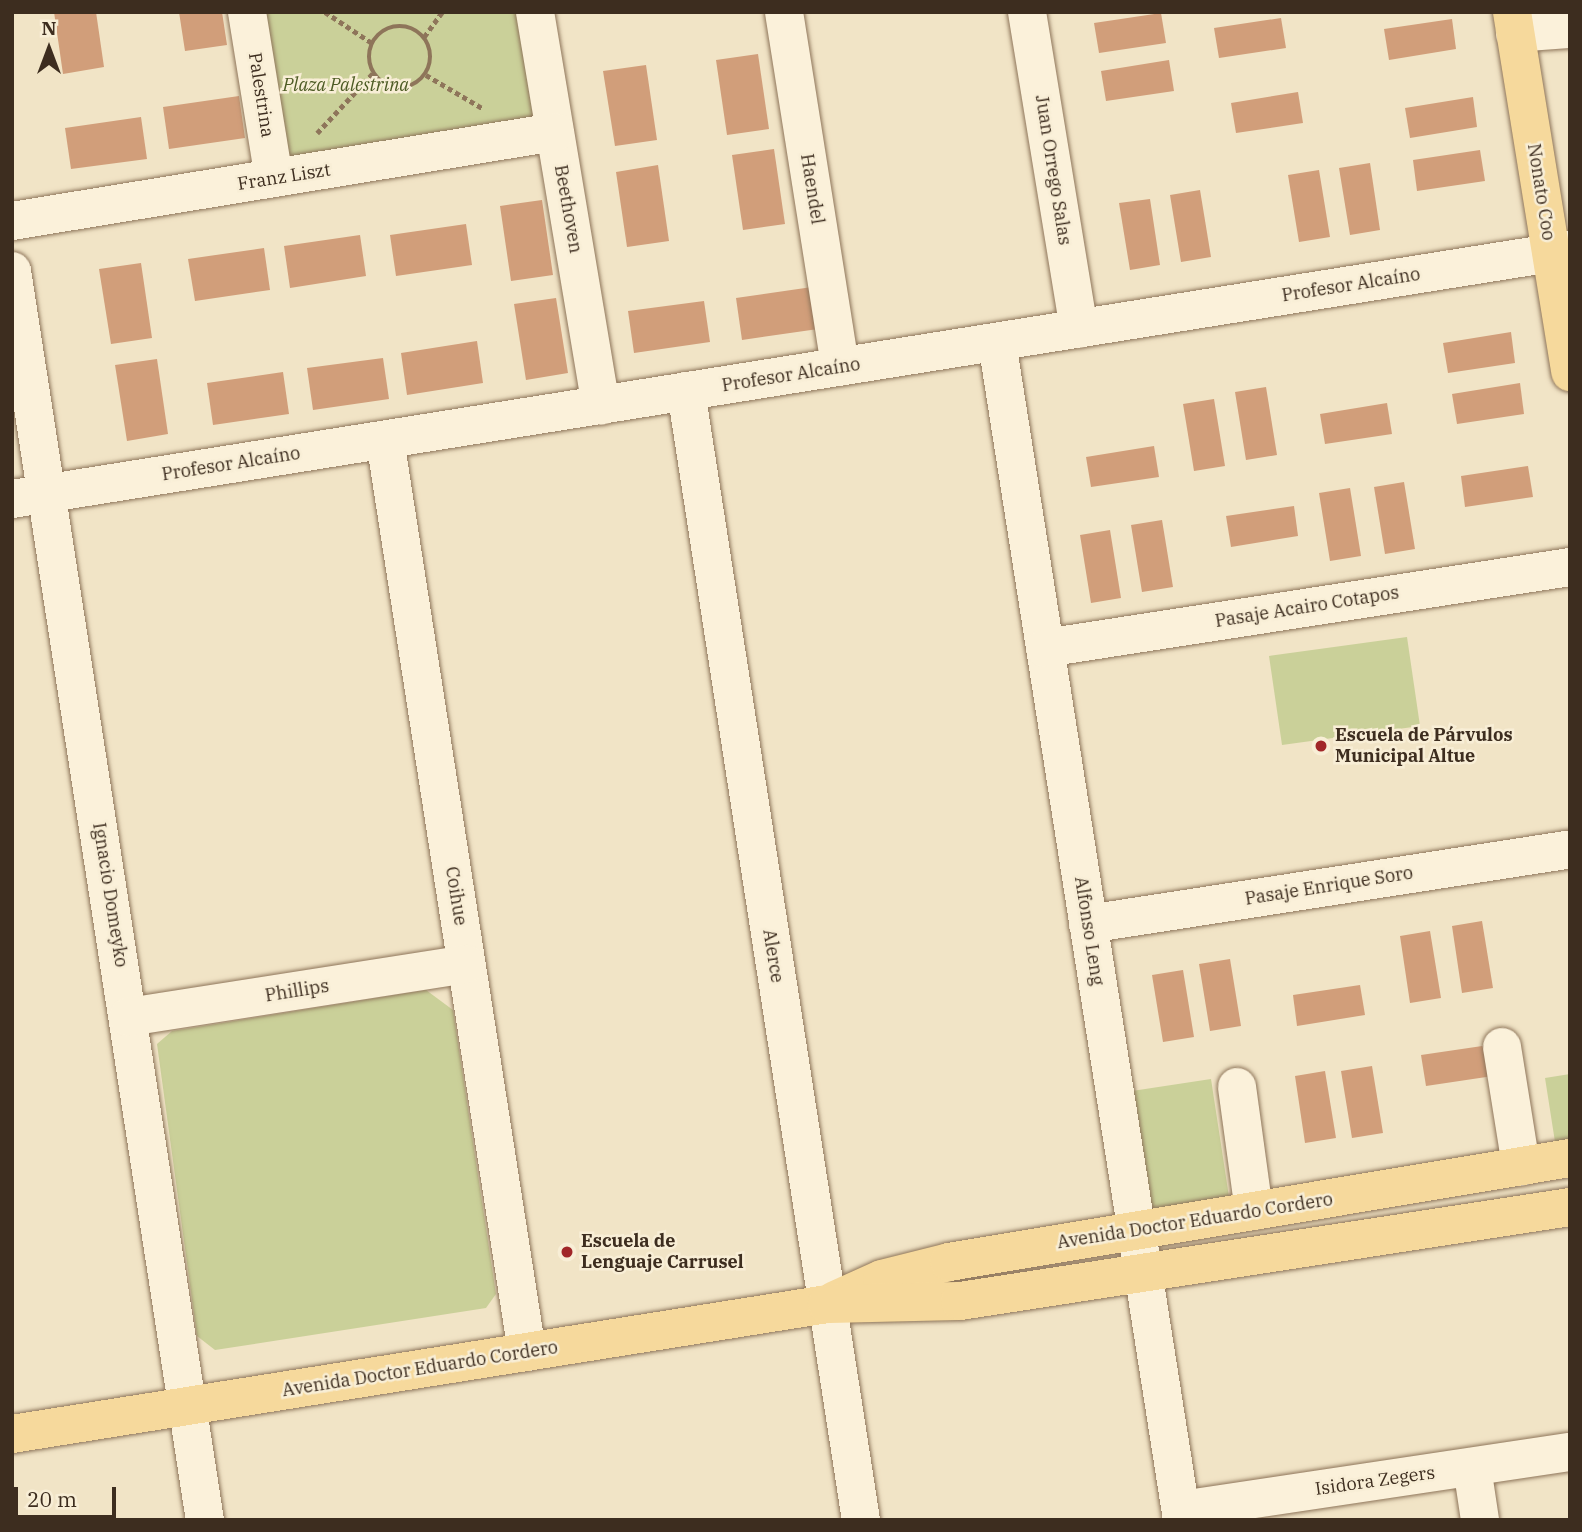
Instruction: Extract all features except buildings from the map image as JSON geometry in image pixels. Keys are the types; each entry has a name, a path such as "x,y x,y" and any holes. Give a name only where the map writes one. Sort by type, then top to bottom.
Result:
{"main road":[{"name":"Nonato Coo","path":"1514,23 1560,251 1570,372"},
{"name":"Avenida Doctor Eduardo Cordero","path":"827,1304 915,1269 1570,1158"},
{"name":"Avenida Doctor Eduardo Cordero","path":"12,1434 827,1304 926,1305 1144,1274 1570,1207"}],"street":[{"name":"Palestrina","path":"247,12 274,178"},
{"name":"Beethoven","path":"535,12 601,405"},
{"name":"Haendel","path":"784,12 840,367"},
{"name":"Juan Orrego Salas","path":"1027,12 1079,328"},
{"path":"1514,23 1570,29"},
{"name":"Franz Liszt","path":"12,221 555,132"},
{"name":"Profesor Alcaíno","path":"30,496 1560,251"},
{"name":"Ignacio Domeyko","path":"12,271 30,496 128,1017 205,1520"},
{"name":"Alfonso Leng","path":"997,342 1181,1515"},
{"name":"Alerce","path":"686,391 861,1520"},
{"name":"Coihue","path":"385,439 527,1352"},
{"name":"Pasaje Acairo Cotapos","path":"1045,648 1570,567"},
{"name":"Pasaje Enrique Soro","path":"1088,924 1570,849"},
{"name":"Phillips","path":"128,1017 466,964"},
{"path":"1502,1047 1521,1166"},
{"path":"1237,1087 1254,1211"},
{"name":"Isidora Zegers","path":"1181,1515 1570,1452"},
{"path":"1472,1467 1480,1520"}],"path":[{"path":"324,12 372,43"},
{"path":"374,72 399,88 419,82 430,65 424,37 442,12"},
{"path":"372,43 397,26 424,37"},
{"path":"274,178 374,72 372,43"}],"green space":[{"name":"Plaza Palestrina","path":"261,12 526,12 542,116 296,165 284,152"},
{"path":"1407,637 1420,726 1282,745 1269,656"},
{"path":"426,990 453,1010 496,1294 486,1308 215,1350 197,1336 157,1044 172,1031"},
{"path":"1570,1074 1570,1139 1555,1142 1545,1078"},
{"path":"1211,1079 1229,1197 1151,1209 1132,1091"}],"place":[{"name":"Escuela de Párvulos Municipal Altue","path":"1321,746"},
{"name":"Escuela de Lenguaje Carrusel","path":"567,1252"}]}
